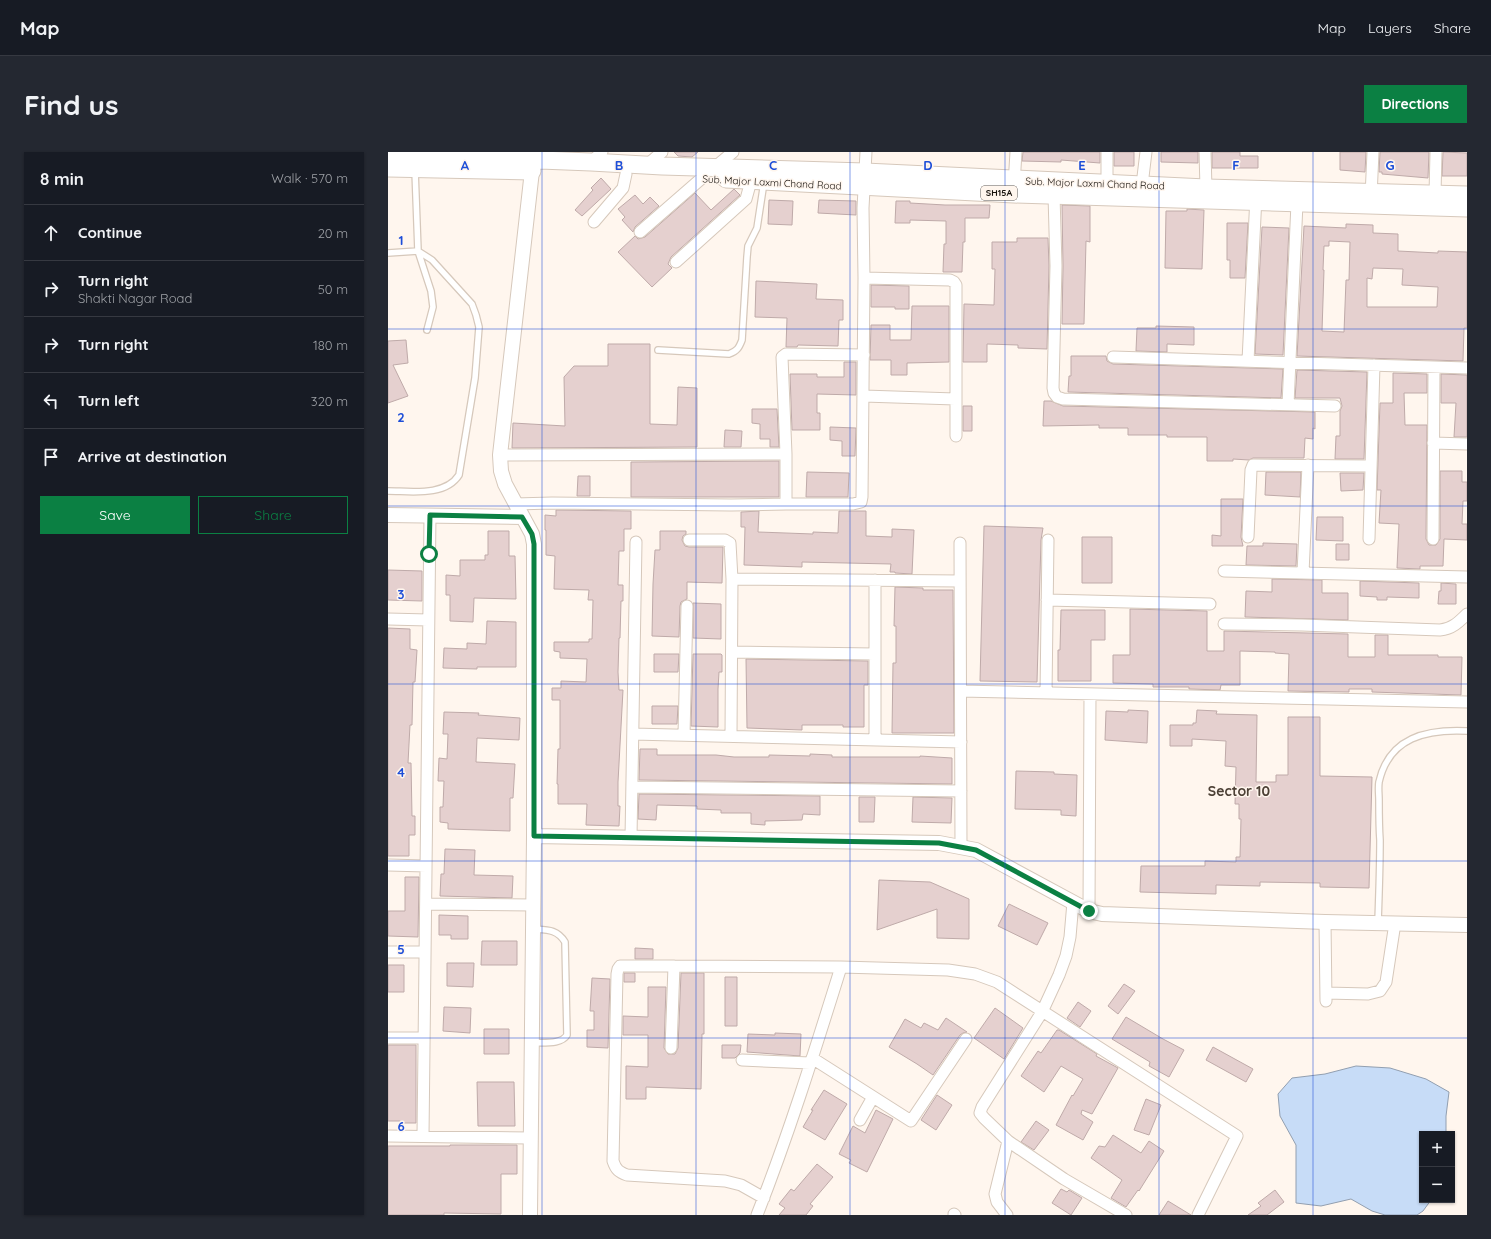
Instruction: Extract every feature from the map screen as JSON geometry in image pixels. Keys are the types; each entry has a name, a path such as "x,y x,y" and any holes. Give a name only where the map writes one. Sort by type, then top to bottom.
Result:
{"main road":[{"name":"Sub. Major Laxmi Chand Road","path":"388,154 414,159 535,161 597,157 757,181 864,179"},
{"name":"Sub. Major Laxmi Chand Road","path":"388,168 414,159"},
{"name":"Sub. Major Laxmi Chand Road","path":"535,161 626,174 658,165"},
{"name":"Sub. Major Laxmi Chand Road","path":"708,173 1014,187 1107,183 1206,188 1256,195 1297,203 1435,194 1467,195"},
{"name":"Sub. Major Laxmi Chand Road","path":"1014,187 1054,195 1256,195 1371,198 1467,208"}],"street":[{"path":"640,232 733,152"},
{"path":"515,504 731,505 853,504 861,502 864,396 864,179 866,152"},
{"path":"1014,187 1016,152"},
{"path":"1107,183 1108,152"},
{"path":"1142,185 1146,152"},
{"path":"1205,152 1206,188"},
{"path":"1371,198 1373,152"},
{"path":"1435,194 1436,152"},
{"path":"530,1215 534,836 534,544 532,534 505,484 501,471 500,455 535,161"},
{"path":"594,222 623,188 626,174"},
{"path":"676,262 746,199 757,181"},
{"path":"1054,195 1056,266 1053,388 1057,397 1062,399 1335,406"},
{"path":"1248,361 1256,195"},
{"path":"1288,405 1297,203"},
{"path":"864,278 950,280 956,285 956,436"},
{"path":"786,504 786,454 782,360 784,355 864,355"},
{"path":"1113,357 1467,368"},
{"path":"1369,539 1374,365"},
{"path":"1432,539 1434,367"},
{"path":"864,396 955,399"},
{"path":"1432,443 1467,444"},
{"path":"500,455 786,454"},
{"path":"1248,537 1251,470 1253,465 1371,466"},
{"path":"1304,573 1308,465"},
{"path":"388,515 522,517"},
{"path":"424,1136 430,515"},
{"path":"689,540 728,541 731,547 731,736"},
{"path":"1046,693 1048,540"},
{"path":"631,838 636,542"},
{"path":"960,543 961,846"},
{"path":"1224,572 1467,577"},
{"path":"732,579 960,581"},
{"path":"875,580 875,740"},
{"path":"1047,600 1210,604"},
{"path":"684,735 687,606"},
{"path":"1224,624 1440,630 1452,627 1467,614"},
{"path":"388,619 428,620"},
{"path":"732,652 875,654"},
{"path":"961,691 1467,702"},
{"path":"1089,911 1090,694"},
{"path":"633,734 961,742"},
{"path":"632,787 961,791"},
{"path":"534,836 931,843 961,846 976,850 1089,911 1102,914 1325,922 1467,925"},
{"path":"388,864 426,866"},
{"path":"1073,902 1066,956 1059,975 1042,1012 980,1112 1008,1142 1064,1179 1126,1215"},
{"path":"426,904 533,905"},
{"path":"1325,922 1326,997 1368,994 1380,991 1386,982 1395,923"},
{"path":"388,952 425,952"},
{"path":"764,1198 741,1186 724,1181 627,1174 619,1172 616,1168 613,1161 618,969 620,966 841,967 948,970 975,974 997,982 1237,1136 1198,1215"},
{"path":"671,1048 674,966"},
{"path":"757,1215 811,1060 841,967"},
{"path":"388,1038 424,1038"},
{"path":"742,1060 811,1060 911,1121 966,1039"},
{"path":"860,1120 873,1097"},
{"path":"388,1136 531,1138"},
{"path":"1007,1215 997,1202 995,1194 1008,1142"}],"lane":[{"path":"414,159 418,251 431,291 433,307 427,330"},
{"path":"658,350 729,354 740,347 742,340 748,246 757,228 757,181"},
{"path":"388,253 418,251 432,260 472,304 479,327 475,378 459,475 450,485 441,489 421,492 388,490"},
{"path":"1378,923 1380,850 1379,783 1385,764 1395,750 1405,742 1426,732 1447,730 1467,731"},
{"path":"532,1043 560,1042 567,1035 565,942 561,935 552,930 533,929"}],"water":[{"path":"1356,1066 1390,1068 1426,1079 1449,1092 1446,1131 1419,1131 1419,1203 1429,1203 1423,1211 1417,1215 1385,1215 1372,1211 1351,1199 1321,1206 1296,1203 1296,1145 1280,1116 1278,1094 1292,1078 1325,1074"}],"building":[{"path":"674,152 698,152 692,157 678,156"},
{"path":"1023,152 1100,152 1100,163 1061,160 1061,162 1022,161"},
{"path":"1114,152 1134,152 1134,166 1114,166"},
{"path":"1161,152 1198,152 1198,163 1161,162"},
{"path":"1212,152 1240,152 1240,156 1258,156 1258,168 1212,168"},
{"path":"1340,152 1366,152 1365,172 1340,170"},
{"path":"1380,152 1429,152 1428,178 1382,174 1382,172 1379,172"},
{"path":"1443,152 1467,153 1467,176 1442,176"},
{"path":"601,178 611,189 582,216 575,210 593,190 591,188"},
{"path":"734,189 740,195 671,257 668,264 672,268 652,287 618,252 635,236 638,239 645,237 695,193 711,210"},
{"path":"635,195 643,204 650,197 659,206 635,227 633,232 622,220 625,217 618,209"},
{"path":"769,200 793,201 792,225 768,224"},
{"path":"819,200 856,201 856,215 818,213"},
{"path":"896,201 945,205 990,205 989,218 965,218 965,242 963,242 962,272 943,272 944,244 946,244 946,221 910,220 910,223 895,223"},
{"path":"1062,205 1090,206 1090,242 1086,241 1084,324 1062,324"},
{"path":"1187,209 1204,210 1202,269 1165,268 1166,211 1187,211"},
{"path":"1227,223 1248,223 1245,278 1230,278 1230,260 1227,260"},
{"path":"1346,224 1373,225 1373,233 1398,234 1398,251 1438,253 1438,251 1467,252 1467,328 1464,328 1463,361 1297,356 1304,226 1346,228","holes":["1329,241 1350,242 1349,280 1346,280 1344,332 1322,331 1324,246 1329,246","1373,268 1403,269 1402,285 1438,287 1437,307 1367,307 1367,278 1372,279"]},
{"path":"1262,227 1289,228 1283,355 1255,354"},
{"path":"1017,238 1048,238 1049,266 1047,349 1018,348 1018,345 987,344 987,362 963,362 964,304 994,305 995,269 992,269 992,242 1017,242"},
{"path":"756,281 817,284 816,299 843,300 843,320 839,320 838,346 798,345 797,347 786,347 787,318 755,317"},
{"path":"871,285 909,286 909,309 895,309 895,307 871,307"},
{"path":"912,306 949,306 949,362 907,363 907,375 891,375 891,360 870,360 871,325 890,325 890,340 911,340"},
{"path":"1156,326 1194,327 1194,345 1167,344 1167,352 1136,351 1137,328 1156,328"},
{"path":"406,340 408,363 393,365 408,396 388,403 388,341"},
{"path":"608,344 650,344 650,424 677,425 678,387 697,388 697,447 512,448 513,423 565,426 564,377 574,366 608,366"},
{"path":"1071,356 1106,356 1107,361 1113,364 1283,369 1281,398 1068,392 1069,376 1071,376"},
{"path":"844,362 856,362 856,395 817,394 817,413 820,413 820,430 792,430 790,374 817,374 817,377 844,377"},
{"path":"1297,370 1367,372 1364,459 1335,459 1336,436 1340,436 1340,411 1342,406 1340,398 1295,398"},
{"path":"1393,373 1427,374 1427,393 1404,393 1405,425 1427,425 1426,539 1429,545 1436,545 1440,539 1440,471 1462,471 1462,482 1467,482 1467,501 1463,501 1462,524 1467,524 1467,540 1444,539 1443,566 1420,566 1420,569 1397,568 1399,524 1379,523 1381,490 1377,490 1380,403 1393,403"},
{"path":"1441,374 1467,375 1467,437 1454,437 1456,403 1441,403"},
{"path":"1044,401 1051,401 1063,406 1315,412 1315,429 1313,428 1313,439 1305,438 1304,458 1253,458 1249,460 1233,459 1233,461 1207,461 1207,437 1128,435 1128,428 1099,428 1099,425 1043,426"},
{"path":"963,406 972,406 972,431 963,431"},
{"path":"752,409 777,409 779,447 770,447 770,439 760,439 760,424 752,423"},
{"path":"830,427 856,428 855,456 842,456 842,441 830,440"},
{"path":"725,430 742,431 741,447 724,447"},
{"path":"779,461 779,497 631,497 631,462"},
{"path":"807,472 849,473 848,497 806,497"},
{"path":"1266,472 1301,472 1300,497 1265,495"},
{"path":"1340,473 1364,473 1363,490 1341,491"},
{"path":"578,476 590,476 590,496 577,496"},
{"path":"1221,499 1243,499 1241,537 1243,546 1212,546 1212,535 1221,536"},
{"path":"556,510 631,511 631,529 624,529 624,551 619,551 618,585 623,585 623,601 621,601 618,672 619,690 623,690 618,782 618,806 620,806 619,826 586,825 587,804 558,804 557,784 558,749 560,749 560,700 552,700 552,688 561,688 561,681 586,682 587,659 560,658 560,652 554,651 554,642 589,642 589,639 592,639 593,600 588,600 589,590 554,589 555,556 546,555 545,515 556,516"},
{"path":"759,511 758,532 813,534 813,532 838,533 839,511 866,511 866,536 892,537 892,529 914,530 912,574 890,572 891,564 802,562 802,567 744,565 745,527 741,527 741,512"},
{"path":"1317,517 1343,517 1343,541 1316,540"},
{"path":"984,526 1043,528 1041,540 1037,682 980,681"},
{"path":"488,531 509,531 509,556 515,556 516,599 474,598 473,622 450,621 450,595 446,595 446,575 460,576 460,560 485,560 485,555 488,555"},
{"path":"660,531 686,531 686,534 683,536 682,540 685,546 723,547 722,583 687,582 687,599 681,602 680,606 679,637 652,636 655,550 660,550"},
{"path":"1082,537 1112,537 1112,583 1082,583"},
{"path":"1263,543 1297,544 1296,566 1246,565 1247,546 1263,546"},
{"path":"1336,544 1349,544 1349,560 1336,560"},
{"path":"388,570 422,571 422,601 388,600"},
{"path":"1272,579 1322,580 1322,593 1348,593 1348,620 1245,617 1246,591 1272,592"},
{"path":"1360,581 1419,583 1419,598 1387,597 1387,600 1377,600 1377,597 1360,596"},
{"path":"1441,583 1456,584 1456,604 1438,604"},
{"path":"895,587 923,588 923,590 953,590 954,733 892,733 893,663 896,663 896,626 894,626"},
{"path":"693,603 721,604 721,639 693,638"},
{"path":"1130,609 1207,611 1207,651 1224,651 1224,631 1348,634 1348,657 1375,657 1375,635 1388,635 1388,655 1438,655 1438,657 1462,657 1461,695 1372,692 1372,689 1349,689 1349,692 1288,691 1289,654 1275,652 1240,651 1240,685 1221,685 1220,690 1189,689 1189,687 1153,687 1153,684 1113,683 1113,655 1130,655"},
{"path":"1061,610 1105,610 1105,640 1091,640 1091,681 1058,681 1058,650 1060,650"},
{"path":"487,621 516,622 516,667 477,667 477,669 443,668 444,648 467,649 467,643 486,644"},
{"path":"388,628 410,629 410,649 417,650 415,682 413,682 412,725 410,725 408,763 411,763 412,816 415,816 415,835 409,835 409,856 388,856"},
{"path":"654,654 679,654 678,672 654,672"},
{"path":"693,654 722,655 722,672 719,672 718,689 718,727 691,726"},
{"path":"746,659 868,661 868,685 864,685 864,727 843,727 843,725 802,725 802,730 747,728"},
{"path":"652,706 678,706 677,724 652,724"},
{"path":"1128,710 1148,711 1147,743 1105,740 1106,711 1128,712"},
{"path":"1197,710 1217,711 1216,714 1257,715 1256,782 1276,782 1276,775 1288,775 1288,717 1320,717 1320,776 1372,777 1369,888 1320,887 1320,883 1260,882 1260,886 1216,885 1216,894 1140,892 1141,866 1205,866 1205,861 1236,862 1236,857 1240,857 1241,819 1239,819 1239,804 1235,804 1236,767 1225,766 1226,741 1192,739 1192,746 1170,746 1170,725 1193,725 1193,723 1196,723"},
{"path":"444,712 479,713 478,715 520,718 519,740 477,738 476,762 515,764 513,798 510,798 510,831 448,829 448,823 440,822 440,807 443,807 444,781 438,781 439,758 447,759 448,734 443,734"},
{"path":"640,749 657,749 657,755 769,757 769,755 810,756 810,754 832,755 832,757 920,756 952,758 952,784 639,780"},
{"path":"1016,771 1054,772 1054,774 1077,775 1076,816 1061,815 1061,810 1015,809"},
{"path":"639,794 820,796 820,815 803,814 802,820 765,821 765,825 751,824 751,813 721,813 721,810 697,809 697,806 657,805 656,820 638,819"},
{"path":"859,797 875,797 874,822 859,822"},
{"path":"913,797 952,798 951,823 912,822"},
{"path":"445,849 475,850 474,875 513,876 512,898 440,896 441,874 444,874"},
{"path":"405,877 419,877 418,937 388,936 388,911 405,911"},
{"path":"879,880 930,882 969,899 969,939 937,938 937,909 877,930"},
{"path":"1009,904 1048,923 1037,945 998,926"},
{"path":"439,915 468,916 468,939 451,939 451,935 439,935"},
{"path":"482,941 517,941 517,965 481,965"},
{"path":"635,948 653,949 653,959 635,959"},
{"path":"447,963 474,963 473,987 447,986"},
{"path":"388,965 404,965 404,992 388,992"},
{"path":"624,973 635,973 635,982 624,982"},
{"path":"681,973 704,973 704,1034 702,1034 701,1089 646,1087 646,1099 626,1099 626,1066 648,1067 648,1035 623,1035 623,1016 648,1017 648,987 666,987 664,1048 668,1054 675,1054 678,1048"},
{"path":"725,977 737,977 737,1026 725,1026"},
{"path":"592,978 610,979 608,1048 587,1047 587,1030 594,1030 594,1011 590,1011"},
{"path":"1124,984 1135,991 1118,1014 1108,1006"},
{"path":"1078,1002 1091,1011 1080,1027 1067,1018"},
{"path":"444,1007 471,1008 470,1033 443,1031"},
{"path":"995,1008 1023,1028 1004,1059 974,1038"},
{"path":"1126,1017 1184,1050 1169,1077 1149,1066 1150,1062 1112,1039"},
{"path":"946,1018 967,1032 960,1035 933,1075 889,1047 905,1019 921,1028 924,1023 938,1030"},
{"path":"484,1029 509,1029 509,1054 484,1054"},
{"path":"1057,1030 1097,1054 1096,1056 1118,1068 1092,1114 1082,1110 1081,1114 1093,1122 1083,1140 1056,1125 1072,1095 1073,1096 1083,1079 1061,1066 1044,1092 1021,1076 1038,1051 1041,1053"},
{"path":"775,1033 801,1034 800,1056 747,1052 748,1034 775,1035"},
{"path":"388,1045 416,1045 416,1123 388,1121"},
{"path":"722,1045 741,1045 740,1053 735,1058 722,1058"},
{"path":"1213,1047 1253,1069 1246,1082 1206,1060"},
{"path":"477,1082 514,1082 515,1126 478,1126"},
{"path":"824,1090 847,1104 825,1140 803,1127 813,1110 811,1110"},
{"path":"937,1095 952,1105 936,1130 921,1120"},
{"path":"1146,1099 1161,1105 1149,1135 1134,1130"},
{"path":"876,1110 893,1119 867,1172 849,1163 851,1160 839,1154 853,1126 865,1133"},
{"path":"1036,1121 1049,1130 1034,1150 1021,1142"},
{"path":"1113,1135 1141,1153 1149,1141 1164,1151 1139,1191 1138,1190 1126,1207 1111,1198 1122,1180 1091,1158 1099,1146 1105,1147"},
{"path":"517,1145 517,1174 501,1174 501,1214 444,1213 444,1215 388,1215 388,1146"},
{"path":"817,1164 833,1177 810,1204 813,1206 806,1215 779,1215 785,1208 779,1204 791,1189 794,1191"},
{"path":"1061,1189 1067,1192 1069,1190 1082,1198 1071,1215 1052,1203"},
{"path":"1275,1190 1284,1202 1267,1215 1248,1215 1261,1206 1258,1203"},
{"path":"1168,1201 1191,1215 1159,1215"}],"district":[{"name":"Sector 10","path":"1239,791"}],"route":[{"path":"429,554 430,515 522,517 532,534 534,544 534,836 939,843 976,850 1089,911"}]}
